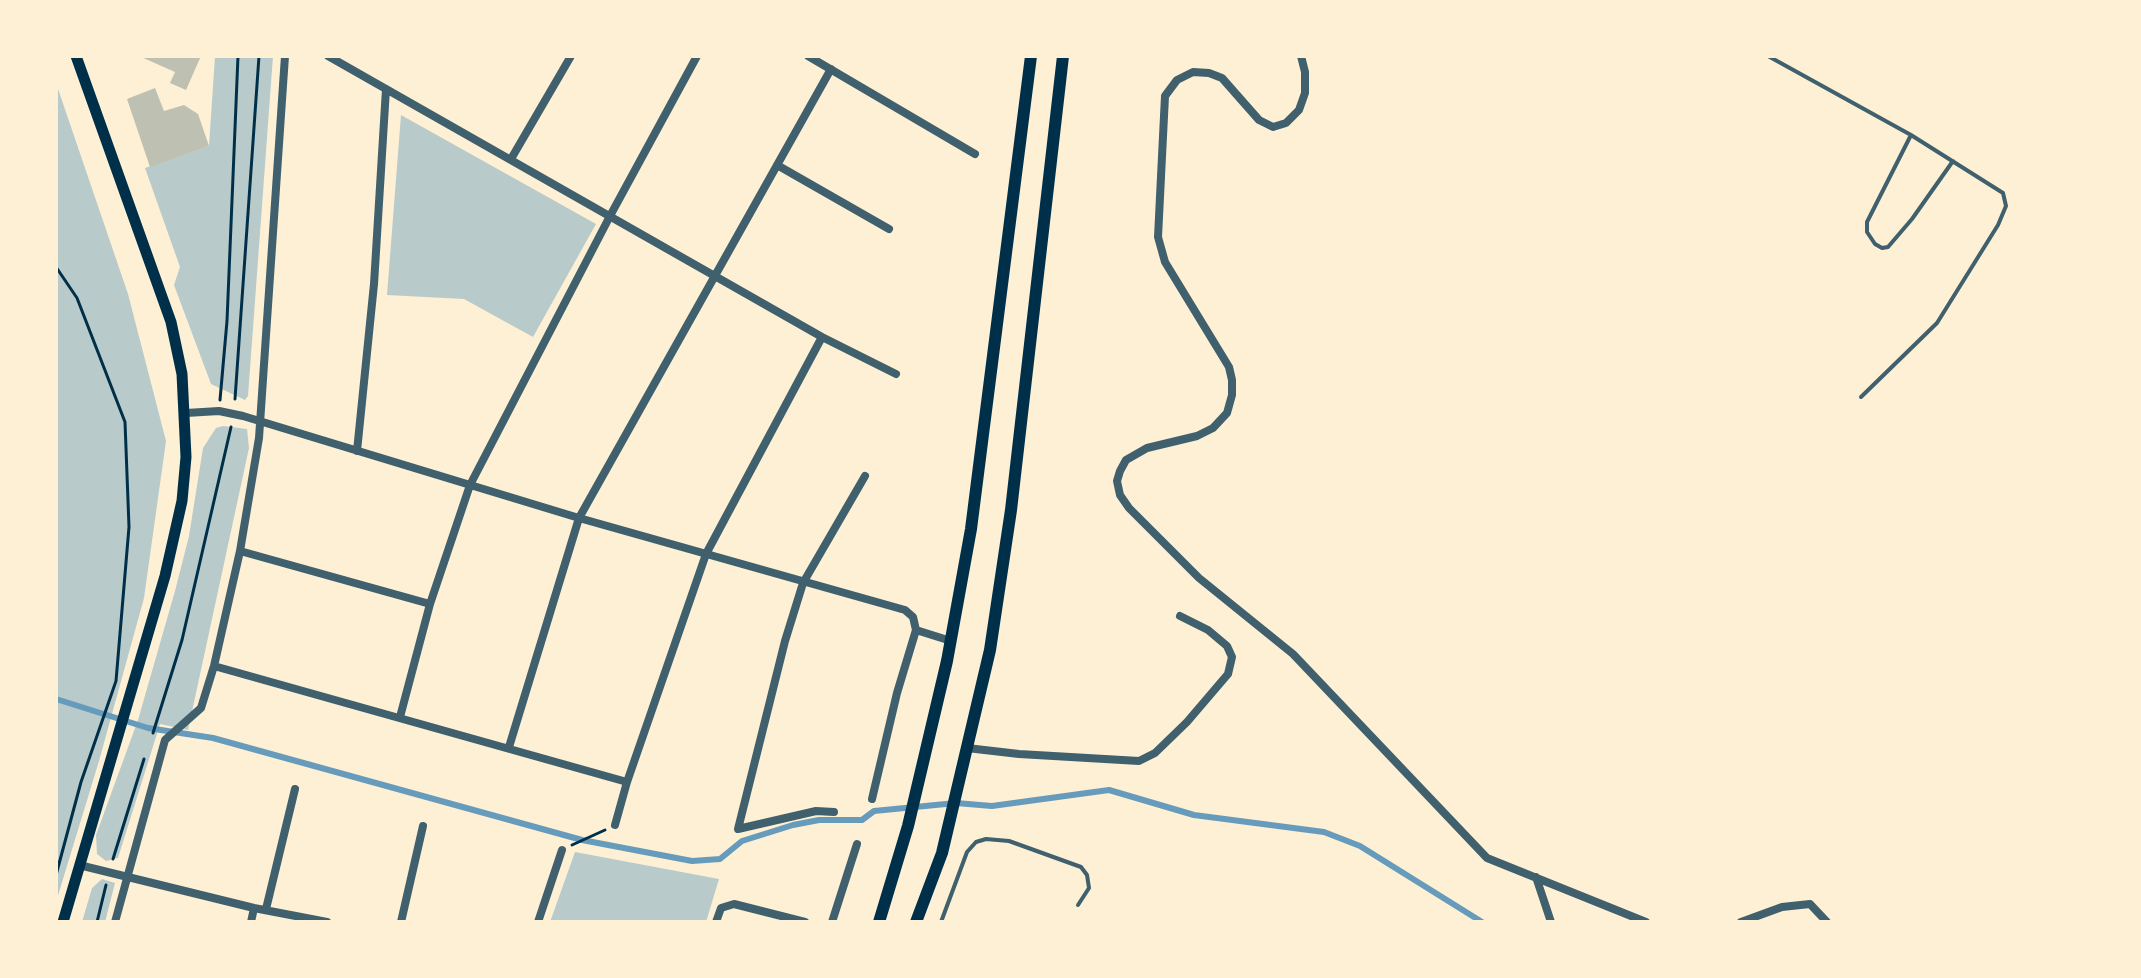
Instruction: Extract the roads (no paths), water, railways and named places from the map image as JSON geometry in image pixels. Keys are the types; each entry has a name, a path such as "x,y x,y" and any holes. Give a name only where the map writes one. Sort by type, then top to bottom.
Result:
{"highway":[{"path":"879,922 908,826 951,641 973,514 1031,56"},
{"path":"916,922 942,853 990,650 1011,510 1063,56"}],"main road":[{"path":"63,922 165,576 182,501 186,457 182,374 171,322 76,56"}],"street":[{"path":"115,922 165,740 201,708 214,666 240,551 259,438 285,56"},
{"path":"328,56 822,337 896,374"},
{"path":"400,717 430,604 470,485 697,56"},
{"path":"808,56 975,154"},
{"path":"1301,56 1305,93 1299,110 1286,123 1273,127 1259,120 1222,78 1209,73 1193,72 1177,80 1165,96 1158,237 1165,262 1229,367 1232,395 1227,413 1213,428 1197,436 1147,448 1126,460 1117,481 1120,495 1129,508 1199,578 1293,654 1487,858 1646,922"},
{"path":"511,159 567,57"},
{"path":"509,747 579,518 831,69"},
{"path":"357,451 374,284 386,89"},
{"path":"777,165 889,229"},
{"path":"615,825 706,554 822,337"},
{"path":"186,413 219,411 234,414 579,518 905,610 913,617 916,630 897,693 872,799"},
{"path":"834,812 816,811 738,829 785,641 803,583 865,476"},
{"path":"240,551 430,604"},
{"path":"967,748 1139,761 1155,753 1187,722 1228,674 1232,657 1227,646 1208,630 1180,616"},
{"path":"916,630 951,641"},
{"path":"214,666 627,782"},
{"path":"266,909 295,789"},
{"path":"401,922 423,826"},
{"path":"832,922 857,844"},
{"path":"538,922 562,850"},
{"path":"79,865 254,908 327,922"},
{"path":"1536,877 1551,922"},
{"path":"716,922 721,908 734,904 805,922"},
{"path":"1741,922 1782,907 1810,904 1827,922"},
{"path":"251,922 254,908"}],"lane":[{"path":"1768,56 1911,135 2003,193 2006,206 1998,225 1937,323 1861,397"},
{"path":"1911,135 1867,222 1867,232 1875,244 1888,247 1953,161"},
{"path":"941,922 967,852 976,842 986,839 1009,841 1081,867 1087,875 1089,888 1078,905"}],"waterway":[{"path":"56,699 148,728 213,738 582,840 692,861 720,859 742,841 819,820 862,820 874,811 956,803 992,806 1109,790 1194,815 1324,832 1360,846 1482,922"}]}
